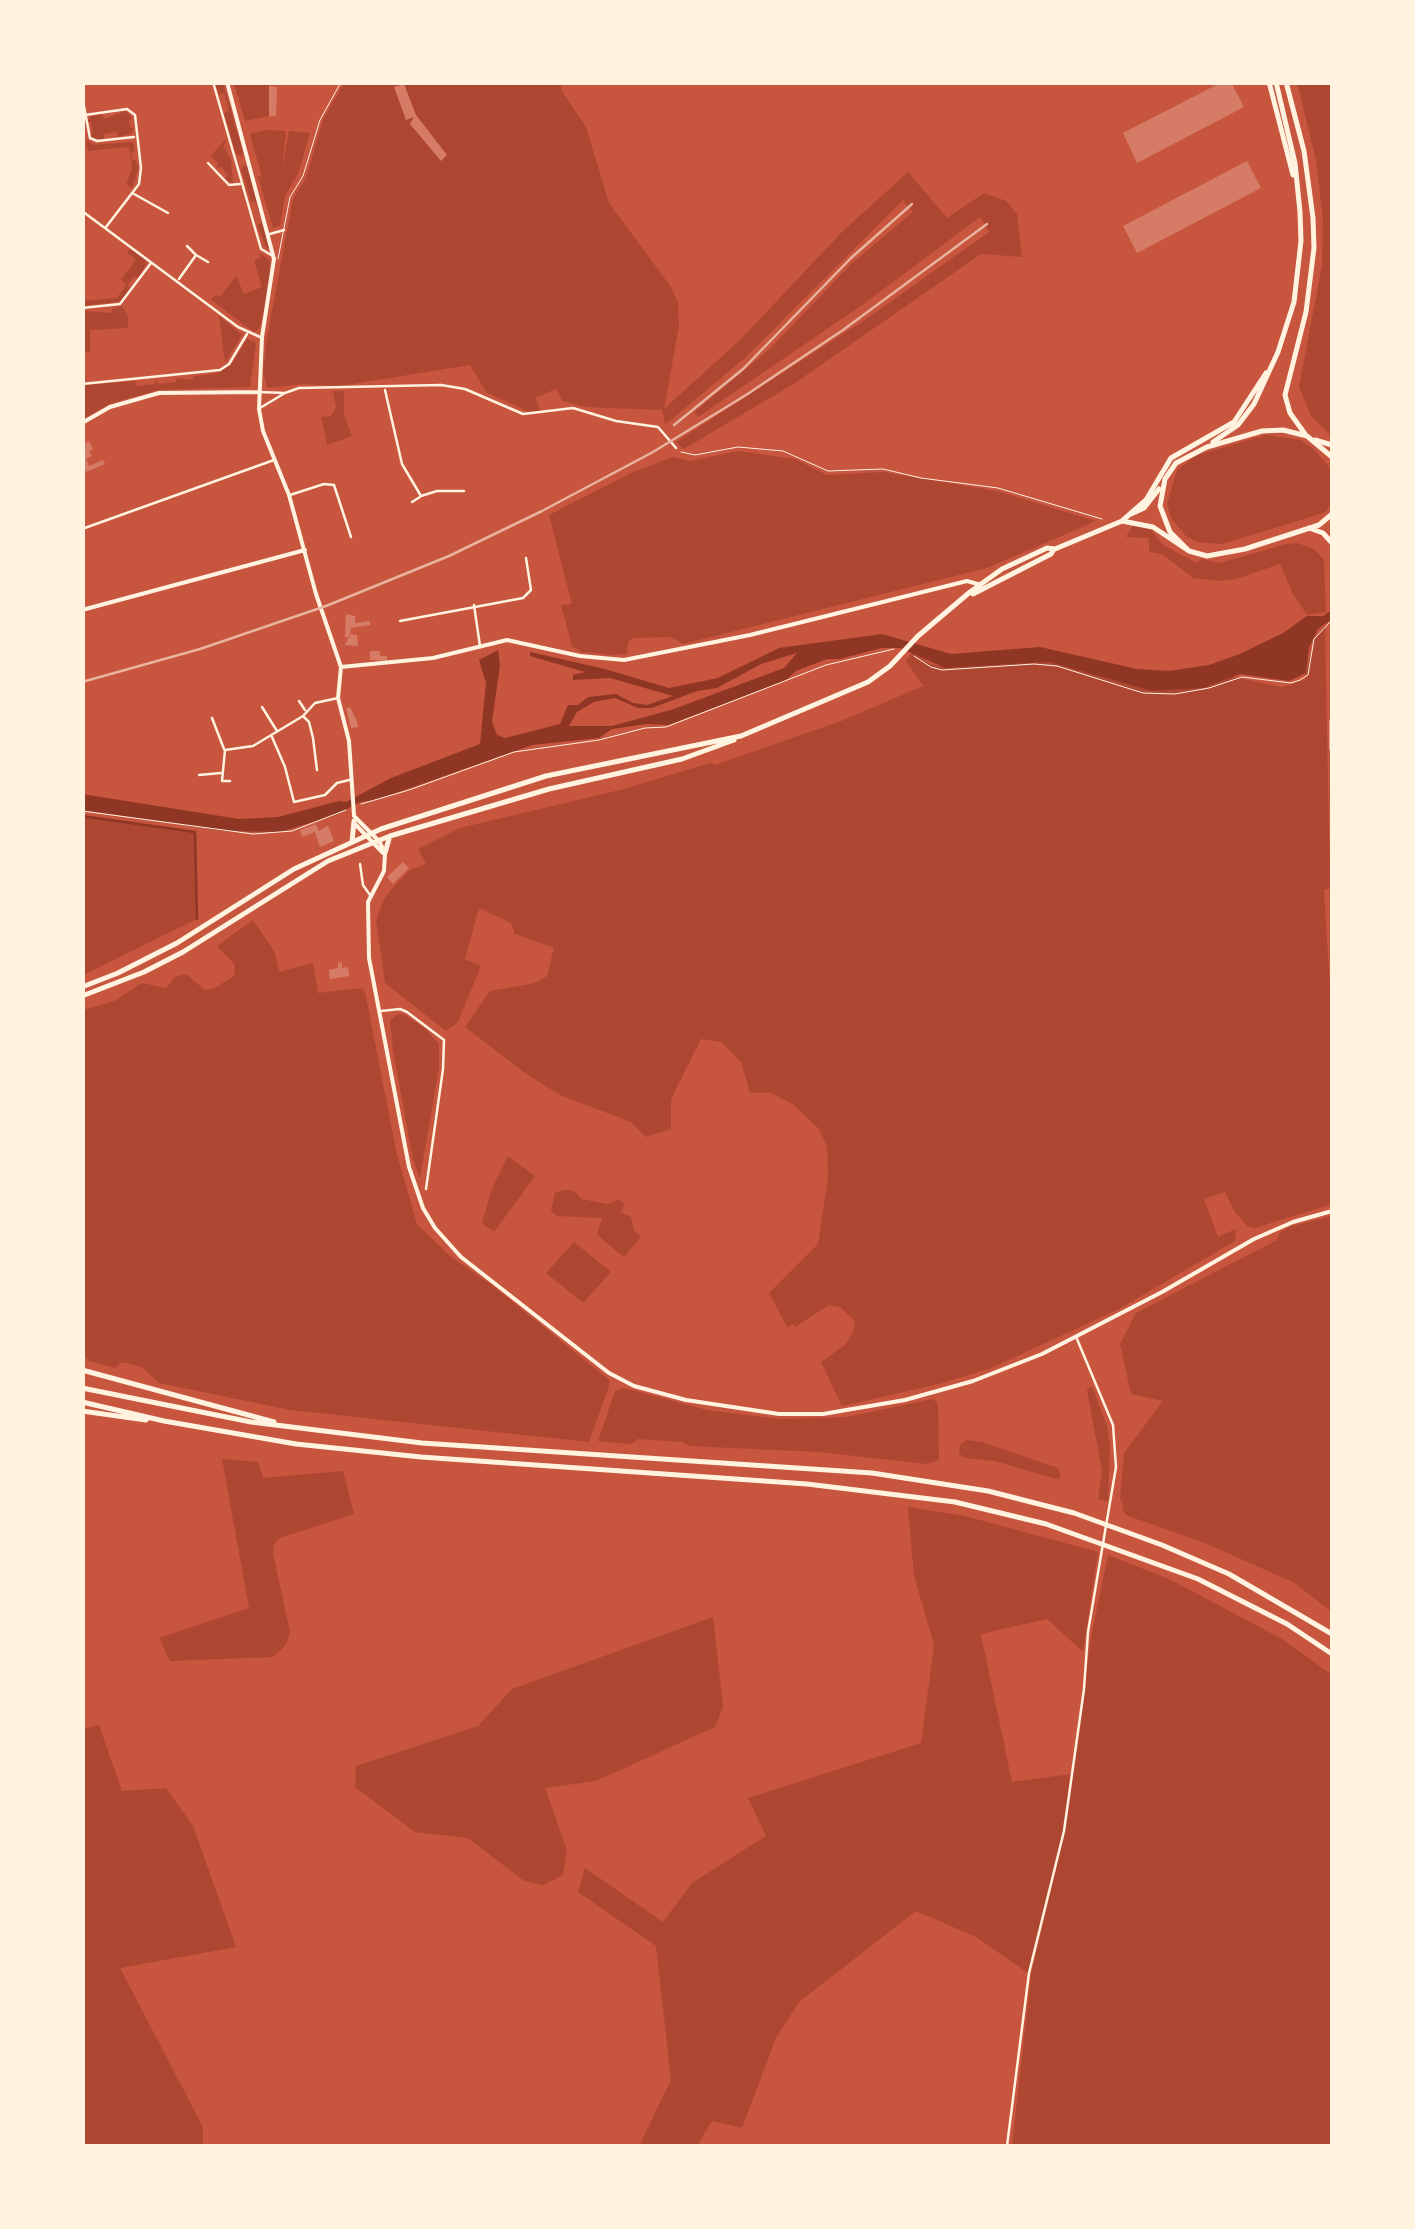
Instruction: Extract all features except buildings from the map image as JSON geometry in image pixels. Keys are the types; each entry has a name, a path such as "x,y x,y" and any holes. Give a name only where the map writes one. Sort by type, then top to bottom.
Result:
{"main road":[{"path":"1206,447 1246,416 1274,362 1298,278 1298,192 1272,82"},
{"path":"1286,82 1308,178 1314,248 1306,312 1285,394 1290,413 1308,436"},
{"path":"1132,514 1146,500 1161,470 1177,452 1214,436 1234,422 1274,362"},
{"path":"82,996 170,959 328,862 390,836 549,789 682,760 868,682 918,636 1002,570 1046,548 1054,549 1122,521 1144,508 1182,457 1272,430 1332,445"},
{"path":"1315,440 1332,457"},
{"path":"1165,480 1162,517 1170,532 1190,551"},
{"path":"1122,521 1152,526 1190,551 1207,556 1228,554 1309,528 1332,514"},
{"path":"1309,528 1323,533 1332,543"},
{"path":"1332,721 1332,750"},
{"path":"82,987 178,943 294,870 369,834 530,780 741,736"},
{"path":"352,814 352,842"},
{"path":"385,856 390,836"},
{"path":"82,1370 292,1428"},
{"path":"82,1388 292,1428 422,1444 872,1473 988,1491 1074,1513 1162,1544 1228,1574 1332,1634"},
{"path":"82,1402 164,1422"},
{"path":"82,1411 366,1452 807,1484 955,1502 1046,1524 1198,1579 1287,1624 1332,1654"}],"street":[{"path":"213,82 261,248 274,260"},
{"path":"226,82 274,260 262,337 258,408 341,667 338,698 349,741 352,814 385,856 384,871 370,895 366,920 409,1168 435,1228 461,1256 609,1372 634,1386 725,1408 822,1414 876,1406 973,1381 1076,1338 1264,1234 1332,1211"},
{"path":"82,96 87,135 93,140 137,136"},
{"path":"85,114 130,110 135,115 141,176 133,193 105,228"},
{"path":"236,162 248,158"},
{"path":"208,163 229,185 242,183"},
{"path":"133,193 168,212"},
{"path":"82,211 248,333 262,337"},
{"path":"270,234 284,230"},
{"path":"187,246 208,262"},
{"path":"178,281 196,255"},
{"path":"82,308 120,304 152,261"},
{"path":"82,371 83,384 220,370 230,364 248,333"},
{"path":"258,408 299,388 416,384 454,387 478,393 523,414 573,408 616,421 658,427 676,448"},
{"path":"384,388 402,464 421,496"},
{"path":"82,423 110,407 159,393 285,393"},
{"path":"82,529 275,460"},
{"path":"289,496 324,484 334,485 351,537"},
{"path":"412,502 437,491 464,491"},
{"path":"82,610 305,550"},
{"path":"400,621 527,596 531,586 526,558"},
{"path":"341,667 433,658 507,640 580,656 624,660 750,635 968,581 984,586"},
{"path":"474,606 480,648"},
{"path":"225,750 246,748 278,732 320,700 338,698"},
{"path":"299,701 314,738 317,770"},
{"path":"262,707 278,732"},
{"path":"212,718 225,750 222,781 230,781"},
{"path":"271,736 294,802 325,795 339,782 351,780"},
{"path":"199,775 222,773"},
{"path":"360,864 370,895"},
{"path":"380,1012 400,1009 444,1040 444,1069 426,1188"},
{"path":"1007,2146 1029,1973 1064,1831 1088,1632 1116,1468 1113,1425 1076,1338"}],"lane":[{"path":"274,260 278,258 290,197 303,176 320,120 341,82"}],"path":[{"path":"676,448 695,455 738,447 763,448 796,455 828,471 883,469 998,488 1097,516 1105,526"},
{"path":"910,652 942,670 1057,666 1142,693 1175,694 1242,677 1291,683 1300,680 1308,675 1314,640 1332,620"},
{"path":"359,804 536,746 666,728 826,665 896,649"},
{"path":"82,811 253,834 280,834 337,815 352,814"}],"shaded area":[{"path":"215,83 223,83 242,157 236,154 224,113 229,111 224,93 219,94"},
{"path":"234,83 272,83 269,116 245,121"},
{"path":"344,83 560,83 586,127 609,203 678,302 679,326 664,409 740,340 842,232 908,172 947,218 984,193 1006,201 1017,214 1022,257 981,254 795,383 684,449 676,442 872,315 989,232 980,217 865,303 698,417 694,412 770,349 851,264 913,212 903,200 745,358 665,425 662,410 585,407 563,401 556,389 535,398 541,411 529,412 486,392 470,365 340,386 302,384 267,388 263,372 267,338 293,199 306,178 323,120"},
{"path":"1297,83 1330,83 1332,97 1332,436 1311,416 1299,387 1322,265 1323,220 1316,160"},
{"path":"126,111 133,119 129,120 130,128 134,128 131,134 104,134 104,139 89,135 93,132 91,122 87,122 91,116 102,114 104,119"},
{"path":"286,131 282,171 289,131 310,133 298,174 285,196 280,226 273,228 250,134"},
{"path":"225,139 223,145 231,160 233,184 225,179 228,175 221,167 216,168 218,163 211,156"},
{"path":"86,140 93,145 133,142 132,160 136,160 138,169 132,188 126,184 132,169 129,147 88,151"},
{"path":"248,167 270,246 267,249 257,225 262,223 255,201 251,202 241,168"},
{"path":"129,249 145,259 146,265 127,286 131,288 122,301 83,306 83,301 117,298 126,285 121,279 136,260 127,252"},
{"path":"259,252 270,261 268,294 260,328 254,332 210,299 220,297 236,276 244,294 262,287 254,260 261,258"},
{"path":"122,306 128,328 90,330 90,352 84,352 83,311 112,313 112,309"},
{"path":"219,316 242,335 225,363"},
{"path":"247,339 256,343 250,387 158,390 109,404 83,419 83,385 135,381 136,386 155,384 155,379 159,384 176,382 177,378 193,380 194,376 214,374 231,365"},
{"path":"333,391 344,391 344,415 352,436 327,445 321,417 331,416 336,408"},
{"path":"1266,435 1301,440 1332,471 1330,505 1325,512 1222,544 1197,542 1186,536 1171,518 1167,504 1177,470 1197,455"},
{"path":"738,451 795,459 827,475 883,472 997,491 1096,521 987,568 683,644 671,637 633,638 628,642 627,654 611,655 581,652 572,646 561,605 572,604 549,515 631,473 673,457 690,461"},
{"path":"1133,525 1151,530 1163,545 1197,563 1201,559 1220,563 1286,544 1314,549 1324,560 1326,612 1307,615 1280,564 1236,579 1193,578 1162,554 1149,552 1149,538 1126,537"},
{"path":"1332,610 1332,619 1318,629 1309,648 1306,673 1289,681 1240,674 1204,688 1152,691 1049,662 945,668 900,648 881,648 827,659 796,671 785,681 668,725 612,729 599,738 532,745 280,832 224,831 83,810 82,794 239,819 278,817 346,802 391,778 480,744 486,683 479,660 498,650 500,665 492,722 497,735 505,738 560,724 568,705 578,705 588,697 616,694 647,705 673,696 610,678 573,680 573,675 585,672 530,656 530,652 669,688 718,678 779,648 882,634 951,654 1040,647 1137,669 1169,671 1209,665 1240,654 1307,616 1323,616","holes":["797,653 784,668 674,709 612,726 569,726 577,712 594,702 615,698 638,708 652,708 697,691 717,688 761,664"]},
{"path":"1325,625 1330,888 1324,890 1332,1019 1332,1204 1255,1228 1247,1226 1234,1211 1225,1192 1204,1199 1218,1237 1236,1229 1235,1241 1119,1309 989,1369 842,1406 821,1362 845,1345 855,1321 840,1307 829,1305 795,1327 787,1327 769,1293 818,1244 828,1177 827,1147 819,1129 794,1105 771,1093 750,1093 741,1062 721,1042 701,1039 671,1099 671,1129 646,1137 631,1122 560,1095 465,1027 490,991 535,983 547,976 554,948 515,934 511,923 479,908 465,959 481,966 458,1022 446,1031 385,983 376,920 395,885 410,870 426,864 418,849 460,828 624,789 710,763 715,765 841,721 923,686 906,661 913,652 928,663 945,668 1049,662 1152,691 1204,688 1233,677 1282,687 1305,680 1314,639"},
{"path":"83,816 195,832 197,919 83,975"},
{"path":"253,920 274,951 279,972 313,963 318,993 362,988 365,992 397,1155 417,1224 450,1256 609,1380 589,1442 290,1410 159,1383 142,1367 122,1362 115,1368 89,1361 83,1354 83,1010 114,1001 142,983 166,988 176,976 186,974 205,990 215,988 234,976 235,965 217,946"},
{"path":"398,1014 427,1030 439,1044 439,1068 420,1178 413,1160 393,1050 390,1020"},
{"path":"508,1156 535,1176 494,1232 482,1223 491,1191"},
{"path":"555,1192 576,1192 581,1199 608,1204 619,1199 625,1205 621,1212 631,1217 634,1231 641,1237 624,1257 597,1235 602,1218 557,1216 551,1211"},
{"path":"1332,1216 1332,1612 1293,1582 1202,1542 1128,1516 1122,1510 1124,1453 1163,1401 1131,1394 1120,1344 1136,1313 1277,1240 1280,1232 1289,1227"},
{"path":"574,1242 611,1272 583,1303 546,1273"},
{"path":"1092,1386 1110,1444 1108,1502 1098,1499 1102,1472 1087,1390"},
{"path":"624,1388 707,1410 780,1419 846,1417 933,1399 938,1404 939,1460 927,1464 819,1452 689,1446 683,1442 598,1441 615,1391"},
{"path":"966,1440 1058,1468 1061,1477 1056,1479 995,1461 964,1458 959,1453"},
{"path":"222,1459 258,1462 263,1478 343,1471 354,1514 280,1538 274,1544 290,1632 286,1645 273,1657 170,1661 159,1638 249,1608"},
{"path":"908,1507 965,1516 1098,1552 1083,1652 1047,1619 981,1634 1012,1782 1071,1774 1063,1831 1028,1973 976,1937 916,1911 799,2002 776,2038 742,2128 712,2121 697,2146 639,2146 671,2080 656,1946 578,1892 585,1868 663,1922 692,1883 766,1836 748,1798 921,1743 934,1645 914,1576"},
{"path":"1108,1555 1171,1580 1282,1639 1332,1675 1332,2146 1012,2146 1031,1975 1065,1829 1092,1632"},
{"path":"713,1617 723,1707 715,1727 596,1781 545,1788 567,1850 563,1875 543,1885 524,1881 468,1838 415,1832 355,1787 356,1766 478,1726 512,1689"},
{"path":"99,1725 122,1791 166,1788 193,1826 236,1947 120,1968 203,2127 203,2146 83,2146 82,1729"}],"waterway":[{"path":"82,816 195,832 197,919"}],"railway":[{"path":"674,425 743,369 851,258 912,204"},
{"path":"82,682 200,649 326,606 449,556 542,511 653,452 746,395 843,330 987,224"}]}
